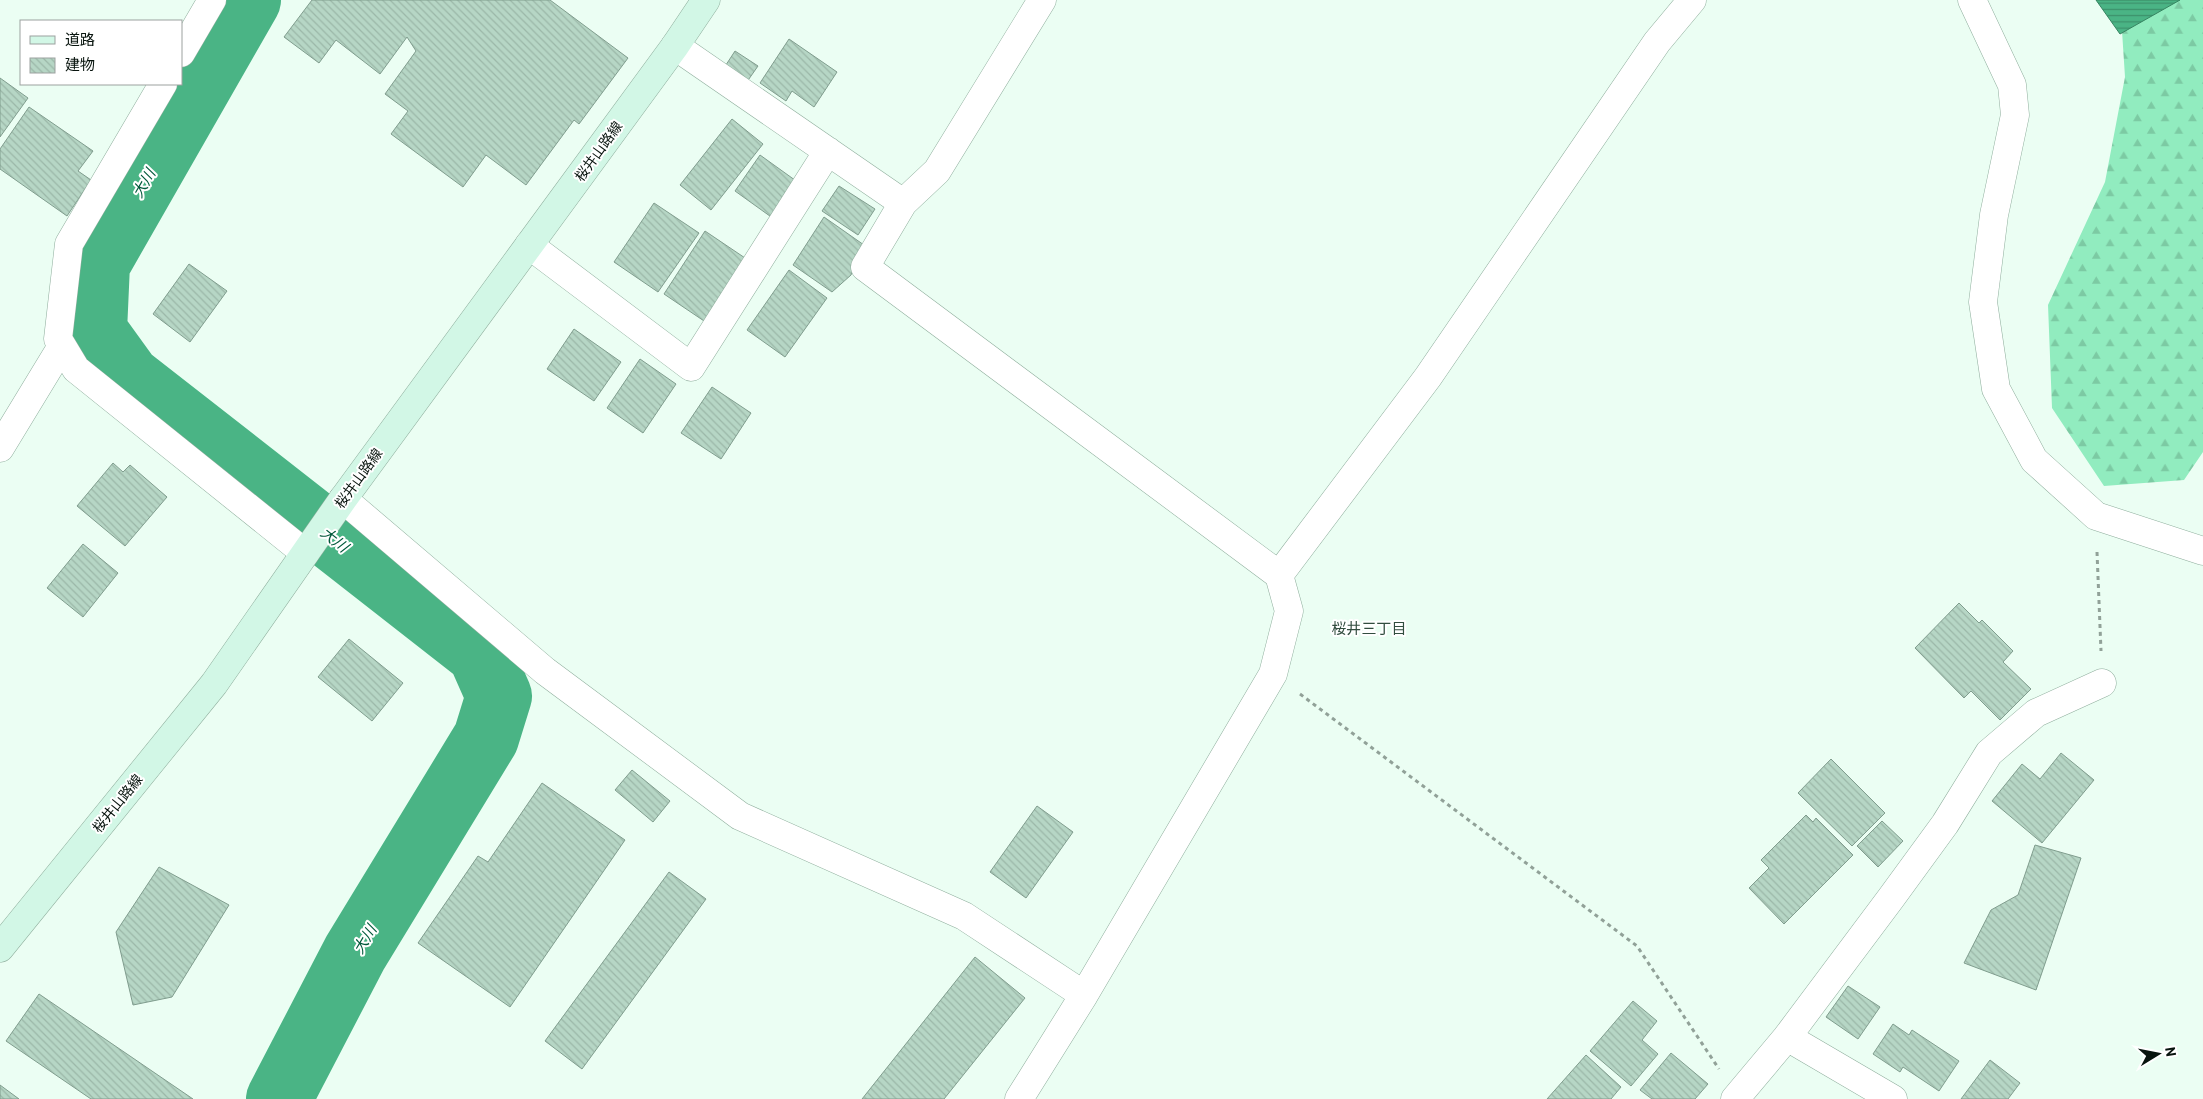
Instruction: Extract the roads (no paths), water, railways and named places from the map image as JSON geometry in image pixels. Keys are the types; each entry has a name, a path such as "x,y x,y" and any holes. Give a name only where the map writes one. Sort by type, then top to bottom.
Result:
{"main road":[{"name":"桜井山路線","path":"0,948 214,684 342,499 675,46 706,0"}],"street":[{"path":"182,51 212,0"},
{"path":"1019,1099 1084,995 1273,674 1289,611 1279,575 865,267 903,202 937,171 1042,0"},
{"path":"1279,575 1428,377 1657,42 1692,0"},
{"path":"1972,0 2012,85 2015,115 1994,215 1983,302 1996,389 2034,460 2096,516 2203,551"},
{"path":"675,46 903,202"},
{"path":"162,85 69,244 58,339 76,370 305,553"},
{"path":"529,246 691,367 828,151"},
{"path":"0,448 62,346"},
{"path":"342,499 545,671 740,816 964,916 1084,995"},
{"path":"1736,1097 1787,1037 1945,824 1989,753 2036,713 2102,682"},
{"path":"1787,1037 1892,1099"}],"waterway":[{"name":"大川","path":"248,0 97,264 94,331 128,378 480,653 499,696 486,738 355,953 279,1099"}],"district":[{"name":"桜井三丁目","path":"1369,628"}]}
